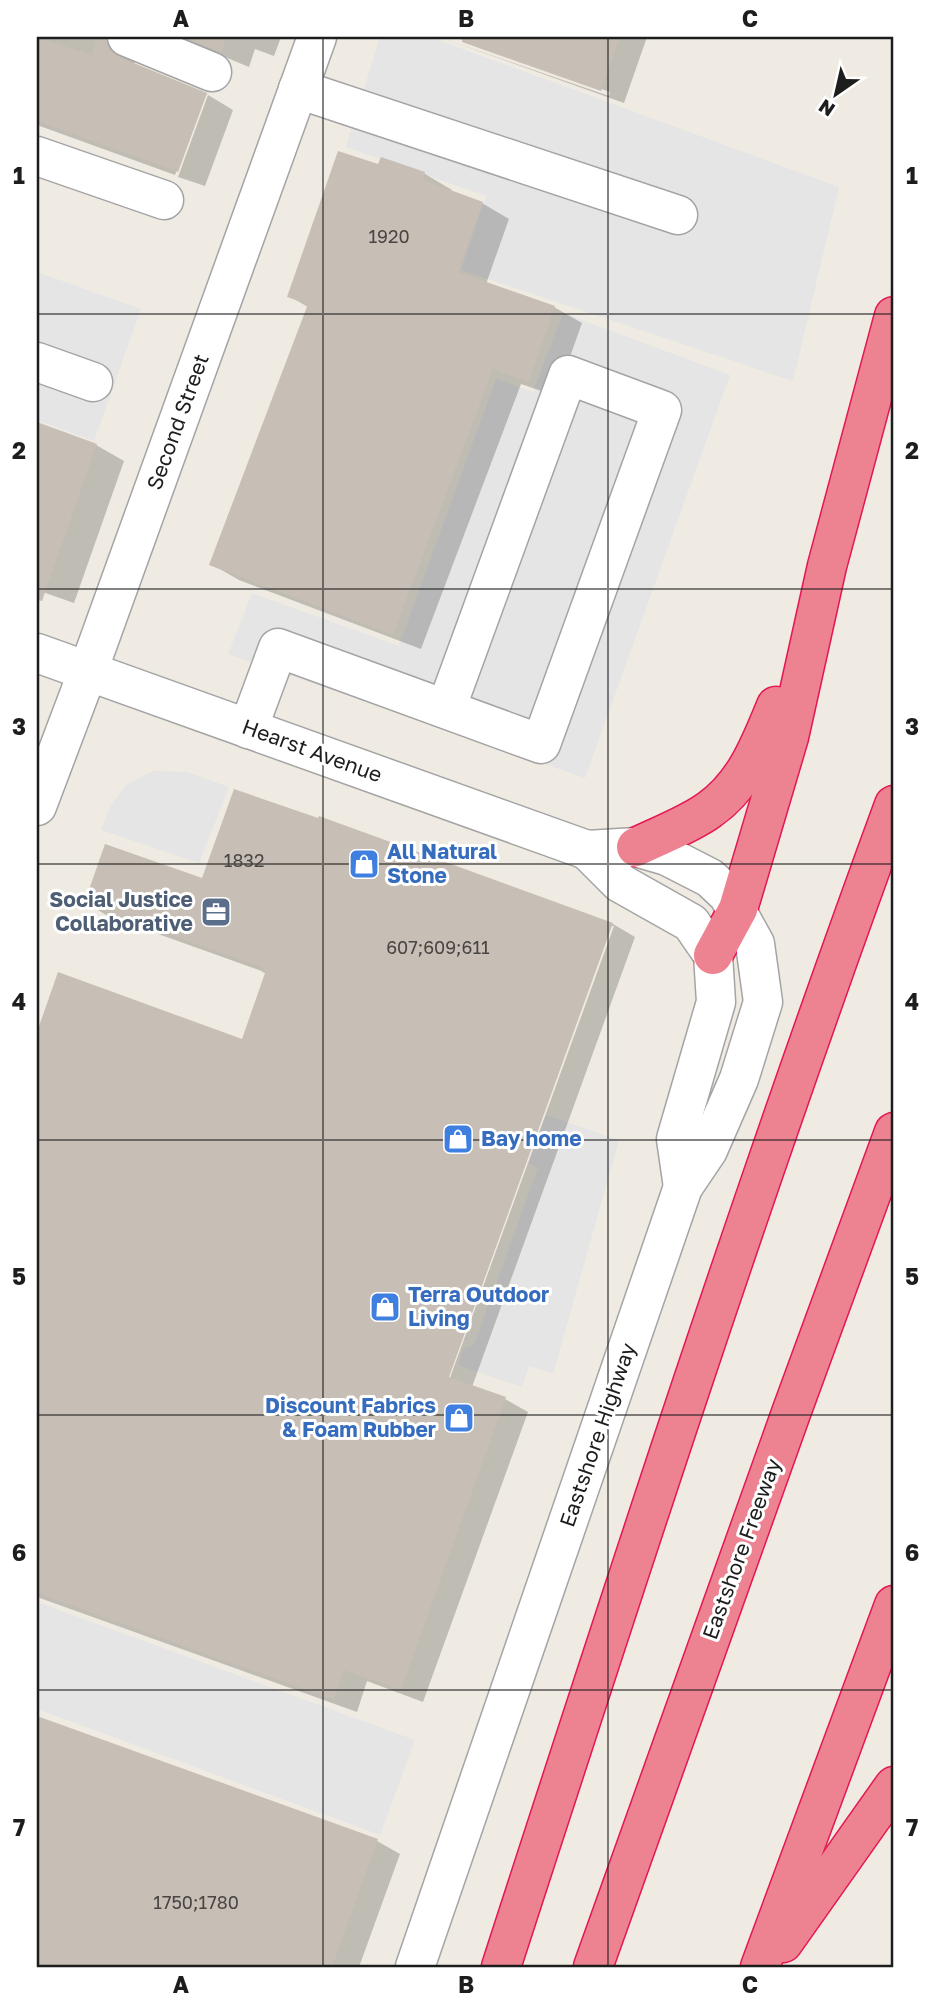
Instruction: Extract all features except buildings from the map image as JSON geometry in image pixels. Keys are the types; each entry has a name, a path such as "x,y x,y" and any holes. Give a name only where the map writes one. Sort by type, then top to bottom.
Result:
{"highway":[{"path":"713,955 738,909 789,737 827,566 894,316"},
{"path":"636,847 708,811 724,799 747,771 779,701 827,566"},
{"path":"501,1967 602,1654 834,970 894,805"},
{"name":"Eastshore Freeway","path":"593,1967 790,1413 894,1132"},
{"path":"760,1967 894,1605"},
{"path":"765,1967 894,1786"}],"street":[{"path":"127,37 212,72"},
{"name":"Second Street","path":"37,806 317,37"},
{"path":"298,89 678,215"},
{"path":"37,156 164,200"},
{"path":"37,362 93,382"},
{"path":"248,729 278,648 541,744 662,410 568,375 446,709"},
{"name":"Hearst Avenue","path":"37,653 587,850 636,847 667,856 710,878 738,909"},
{"name":"Hearst Avenue","path":"587,850 620,883 691,923 713,955"},
{"name":"Eastshore Highway","path":"415,1967 683,1187 708,1150 739,1079 763,1002 755,944 738,909"},
{"path":"683,1187 676,1139 716,1002 713,955"}],"shaded area":[{"path":"380,37 430,37 839,187 793,381 461,270 486,196 346,147"},
{"path":"37,272 141,309 94,441 37,420"},
{"path":"563,313 730,375 585,778 228,654 252,593 399,646 496,379 533,392"},
{"path":"153,771 187,772 229,787 199,863 101,830 110,806 126,785"},
{"path":"546,1115 619,1140 553,1374 529,1366 522,1387 458,1365 464,1348 474,1345 538,1168 529,1163"},
{"path":"37,1602 415,1740 380,1835 37,1709"}],"place":[{"name":"All Natural Stone","path":"364,864"},
{"name":"Social Justice Collaborative","path":"216,912"},
{"name":"Bay home","path":"458,1139"},
{"name":"Terra Outdoor Living","path":"385,1307"},
{"name":"Discount Fabrics & Foam Rubber","path":"459,1418"}]}
